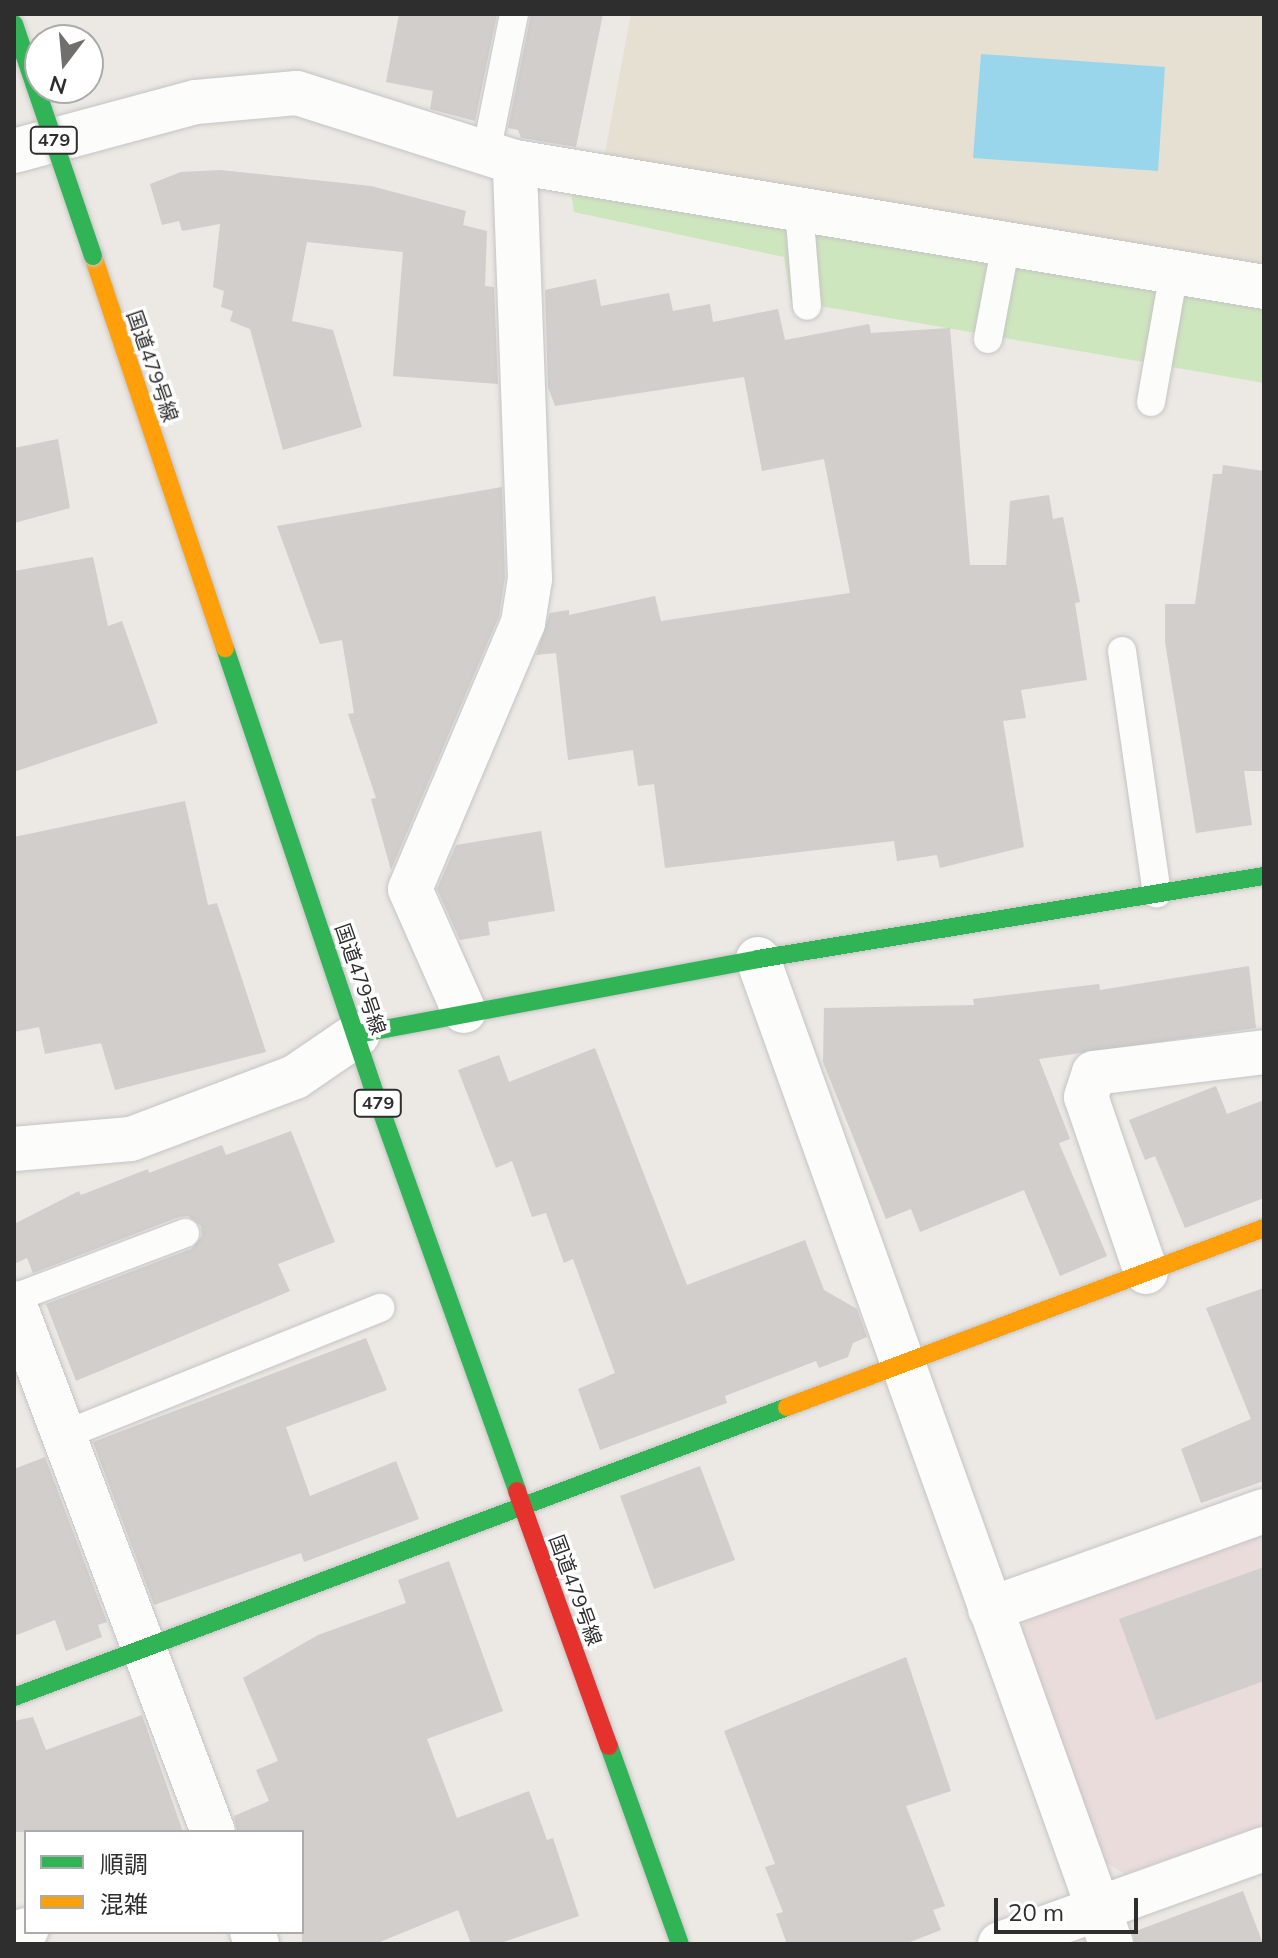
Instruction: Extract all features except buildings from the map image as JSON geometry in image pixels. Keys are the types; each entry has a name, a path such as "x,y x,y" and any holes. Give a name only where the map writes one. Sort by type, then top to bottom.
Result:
{"main road":[{"name":"国道479号線","path":"14,24 358,1034 680,1944"},
{"path":"358,1034 464,1011 758,959 1264,876"},
{"path":"14,1697 145,1651 1264,1228"}],"street":[{"path":"14,151 196,102 297,93 500,157 1264,287"},
{"path":"464,1011 410,889 525,609 530,579 500,157"},
{"path":"758,959 1104,1926"},
{"path":"14,1149 131,1139 295,1077 358,1034"},
{"path":"1146,1272 1086,1097 1094,1073 1264,1052"},
{"path":"14,1301 212,1830"},
{"path":"990,1609 1264,1511"},
{"path":"1000,1944 1104,1926 1264,1849"}],"lane":[{"path":"500,157 514,14"},
{"path":"799,209 807,306"},
{"path":"988,339 1006,244"},
{"path":"1151,402 1174,272"},
{"path":"1122,651 1157,893"},
{"path":"14,1301 185,1233"},
{"path":"64,1435 380,1308"}],"shaded area":[{"path":"631,14 1264,14 1264,266 604,158"},
{"path":"1264,1532 1264,1824 1125,1874 1100,1859 1015,1647 1027,1616"}],"green space":[{"path":"570,186 1264,303 1264,383 791,301 784,257 574,212"}],"water":[{"path":"981,54 1165,67 1158,171 973,158"}],"traffic: fast":[{"path":"14,24 93,256"},
{"path":"225,648 372,1085 517,1491"},
{"path":"358,1034 758,959 1264,876"},
{"path":"14,1697 787,1407"},
{"path":"609,1746 680,1944"}],"traffic: slow":[{"path":"93,256 225,648"},
{"path":"787,1407 1264,1228"}],"traffic: jam":[{"path":"517,1491 609,1746"}]}
